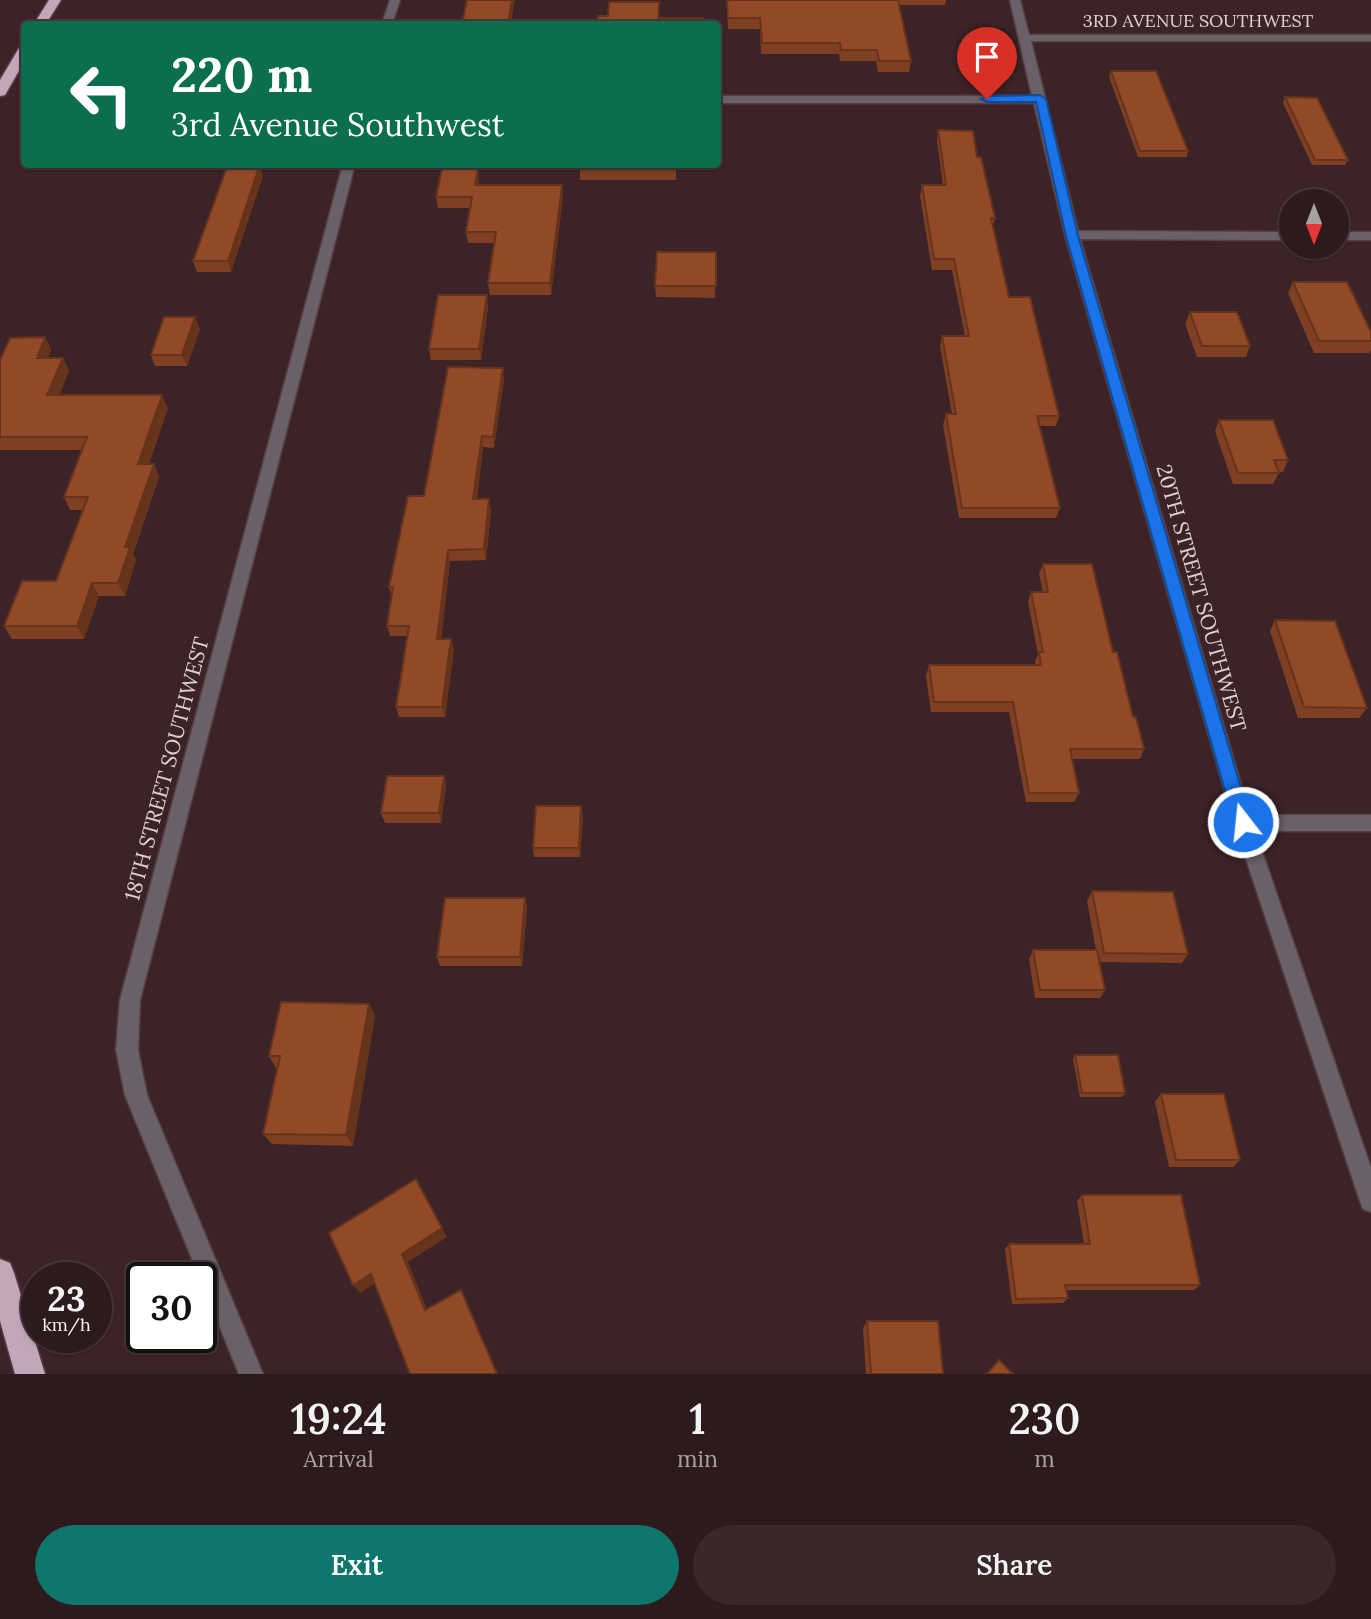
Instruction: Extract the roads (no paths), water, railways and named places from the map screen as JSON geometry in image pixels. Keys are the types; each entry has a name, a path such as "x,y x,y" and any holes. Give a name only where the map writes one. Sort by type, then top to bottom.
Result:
{"highway":[{"path":"42,21 55,0"},
{"path":"0,92 21,56"},
{"path":"0,1273 30,1374"}],"street":[{"path":"388,21 394,0"},
{"name":"20TH STREET SOUTHWEST","path":"1015,0 1072,236 1243,822 1371,1200"},
{"name":"3RD AVENUE SOUTHWEST","path":"1025,38 1371,38"},
{"path":"721,100 1040,99"},
{"name":"18TH STREET SOUTHWEST","path":"251,1374 136,1095 127,1050 130,1000 316,299 348,168"},
{"path":"1072,236 1279,236"},
{"path":"1349,236 1371,236"},
{"path":"1243,822 1371,823"}]}
